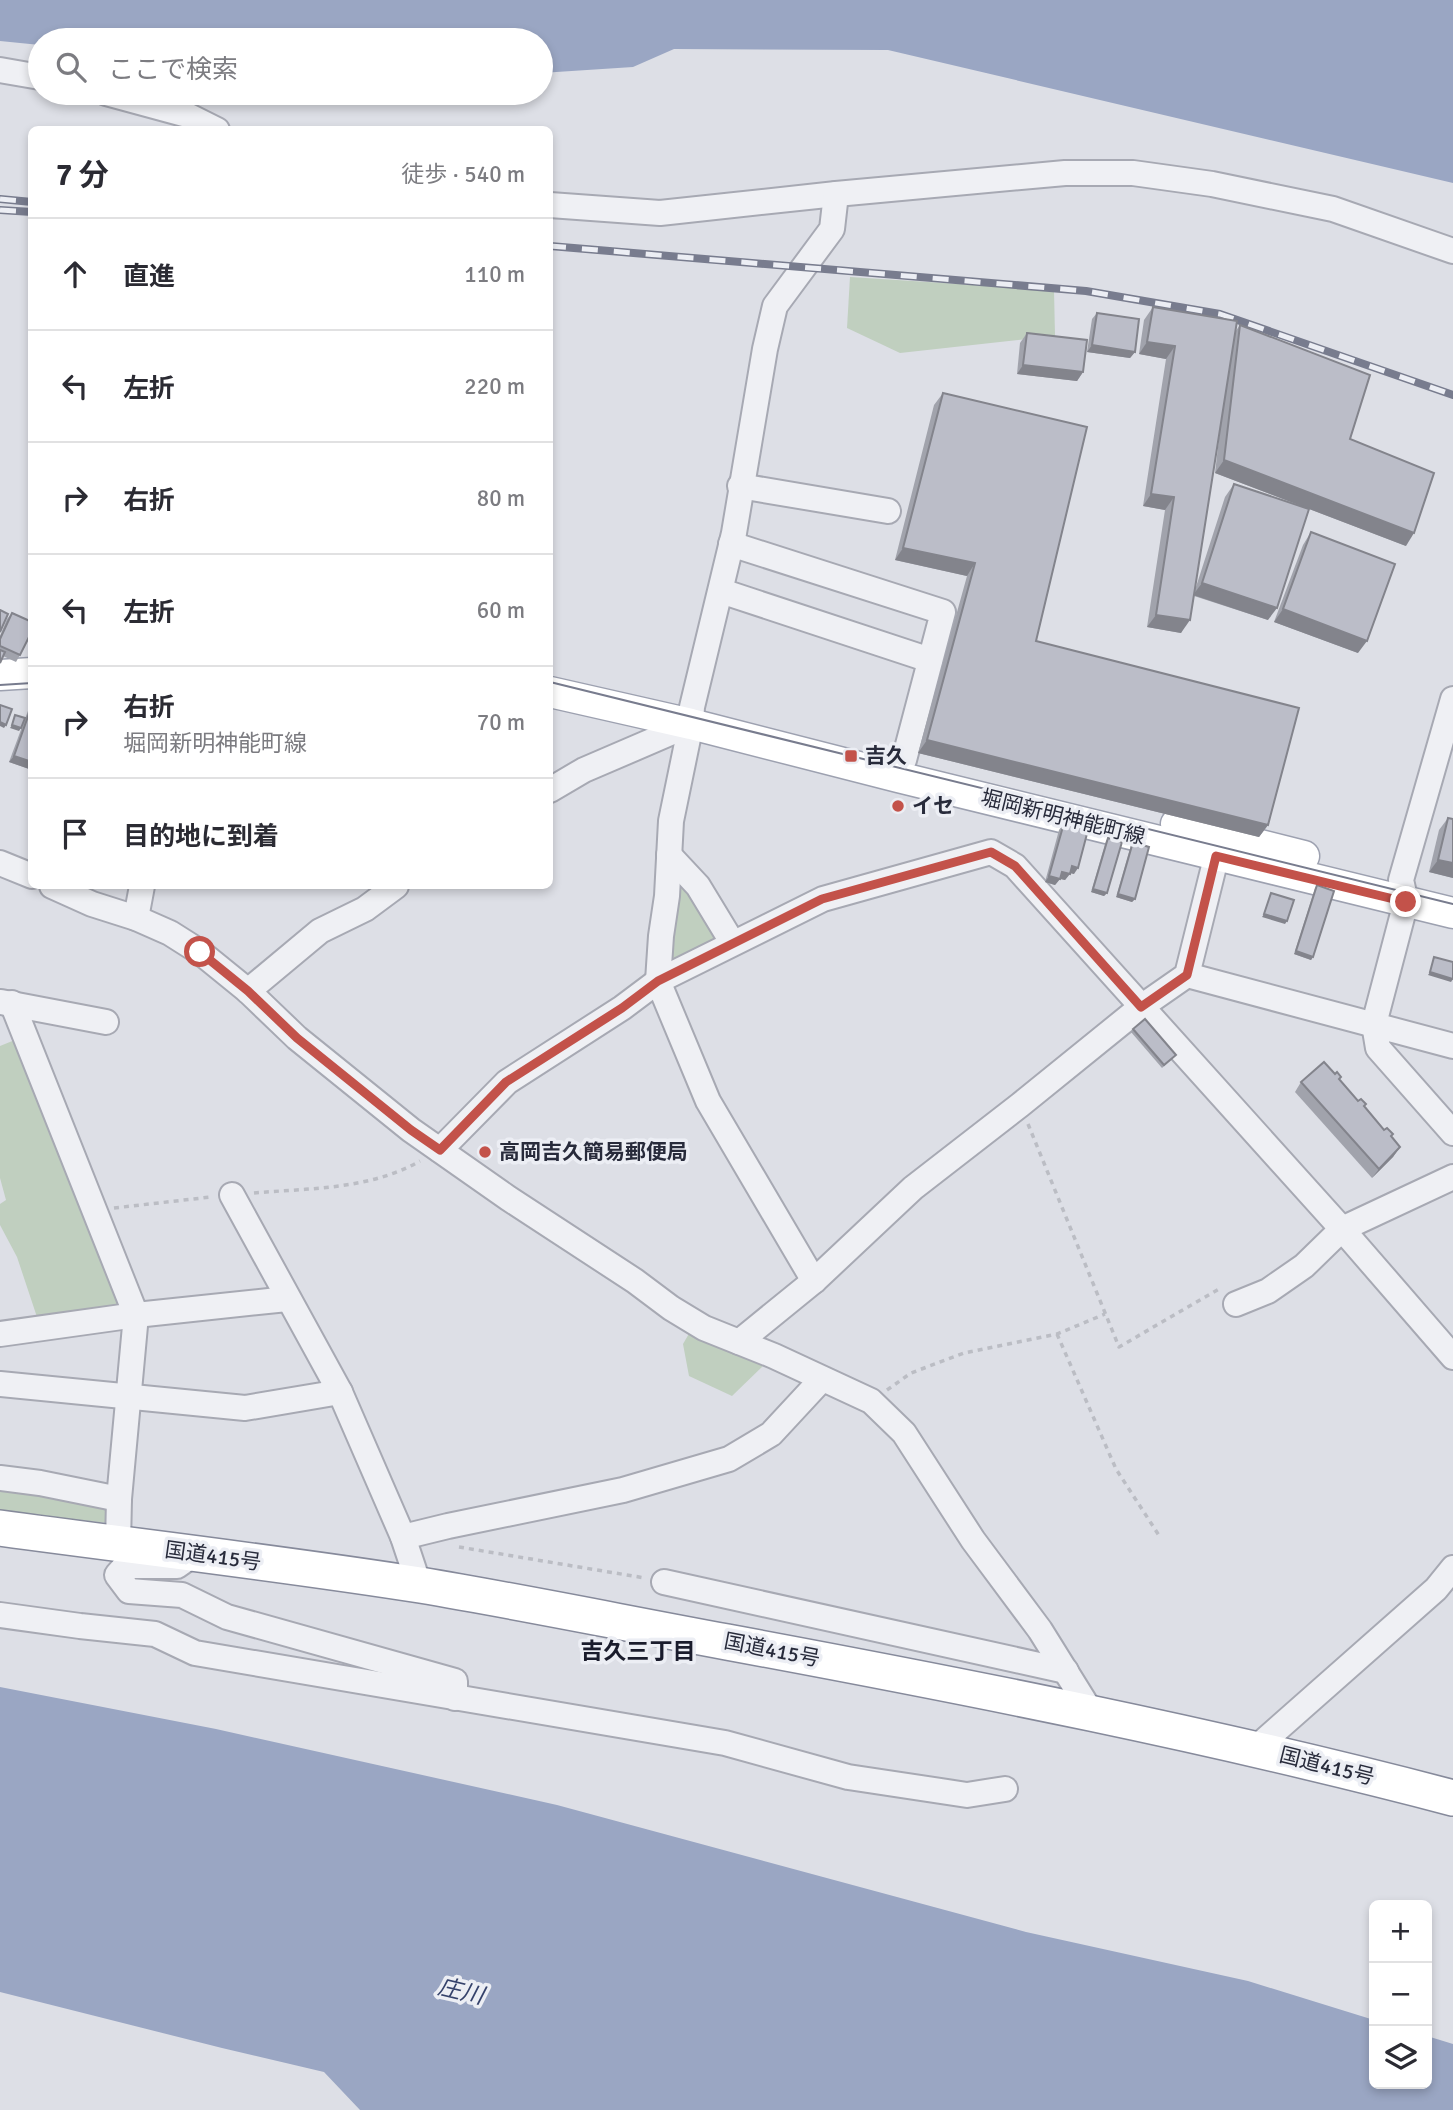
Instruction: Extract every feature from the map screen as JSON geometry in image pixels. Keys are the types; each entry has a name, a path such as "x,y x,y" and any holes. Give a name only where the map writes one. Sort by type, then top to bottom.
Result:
{"highway":[{"name":"国道415号","path":"0,1528 419,1585 846,1664 1091,1712 1256,1748 1453,1798"}],"main road":[{"path":"0,675 28,673"},
{"name":"堀岡新明神能町線","path":"553,674 898,778 1219,846"},
{"path":"0,694 28,691"},
{"name":"堀岡新明神能町線","path":"553,692 692,715 904,760 1219,846 1403,891 1453,913"},
{"name":"堀岡新明神能町線","path":"1403,891 1453,894"}],"street":[{"path":"0,70 28,75"},
{"path":"150,105 187,115 209,126"},
{"path":"553,205 660,213 1065,173 1133,173 1212,184 1334,209 1453,251"},
{"path":"814,1281 708,1101 658,981 671,821 731,544 765,349 775,306 832,229 836,194"},
{"path":"740,485 888,511"},
{"path":"731,544 943,612 904,760"},
{"path":"721,591 930,660"},
{"path":"1453,699 1403,891 1374,1024 1378,1048 1453,1133"},
{"path":"553,788 692,715"},
{"path":"739,1342 814,1281 913,1188 1141,1007 1187,975 1219,846"},
{"path":"440,1150 506,1082 622,1008 658,981 822,899 991,852 1015,866 1342,1228 1453,1357"},
{"path":"669,855 698,886 732,943"},
{"path":"0,863 28,874"},
{"path":"59,889 170,933 200,952 248,991 297,1038 411,1130 671,1308 704,1328 871,1401 904,1433 973,1540 1040,1630 1091,1712"},
{"path":"136,918 141,889"},
{"path":"248,991 320,931 365,909 392,889"},
{"path":"1187,975 1453,1046"},
{"path":"6,1002 106,1022"},
{"path":"6,1002 95,1210 136,1315 119,1499 118,1544"},
{"path":"1236,1304 1268,1292 1304,1266 1342,1228 1453,1177"},
{"path":"232,1195 340,1392 403,1537 419,1585"},
{"path":"0,1334 287,1298"},
{"path":"403,1537 623,1490 729,1459 771,1434 822,1379"},
{"path":"0,1384 245,1408 340,1392"},
{"path":"0,1478 119,1499"},
{"path":"197,1553 177,1566 125,1566 117,1575 129,1591 182,1595 228,1617 455,1681 455,1698"},
{"path":"1256,1748 1436,1588 1453,1568"},
{"path":"664,1582 1066,1671"},
{"path":"0,1615 155,1633 195,1653 725,1743 848,1777 967,1795 1005,1789"}],"path":[{"path":"1020,1105 1119,1347 1224,1287 1236,1304"},
{"path":"95,1210 358,1184 406,1169 440,1150"},
{"path":"871,1401 911,1373 964,1353 1057,1334 1105,1314"},
{"path":"1057,1334 1116,1469 1160,1537"},
{"path":"458,1547 664,1582"}],"green space":[{"path":"850,277 1054,290 1055,336 900,353 847,328"},
{"path":"669,855 732,942 658,981"},
{"path":"32,1033 133,1318 40,1326 17,1257 0,1225 0,1204 6,1200 0,1178 0,1046"},
{"path":"694,1325 768,1361 732,1396 689,1376 683,1344"},
{"path":"0,1478 119,1499 119,1524 0,1512"}],"water":[{"path":"0,0 1453,0 1453,183 888,50 674,49 633,67 553,72 553,28 28,28 28,44 0,41"},
{"name":"庄川","path":"0,1687 216,1729 557,1805 1026,1932 1248,1981 1369,2018 1369,2089 1432,2089 1432,2038 1453,2044 1453,2110 360,2110 324,2072 0,1992"}],"building":[{"path":"1153,307 1237,321 1190,620 1156,615 1174,497 1151,494 1175,346 1147,342"},
{"path":"1097,313 1139,319 1135,352 1092,345"},
{"path":"1240,325 1370,375 1350,439 1434,473 1414,533 1224,460"},
{"path":"1027,333 1087,340 1083,372 1023,365"},
{"path":"943,393 1087,427 1036,641 1299,708 1268,825 927,740 975,563 903,548"},
{"path":"1234,484 1309,509 1277,608 1202,583"},
{"path":"1311,532 1395,564 1367,641 1283,609"},
{"path":"0,610 8,614 0,632"},
{"path":"12,613 28,620 28,639 20,655 0,646 0,639"},
{"path":"0,650 5,652 0,663"},
{"path":"0,705 12,709 6,725 0,722"},
{"path":"15,715 25,718 21,728 12,725"},
{"path":"28,716 28,761 14,756"},
{"path":"1448,818 1453,819 1453,863 1438,860"},
{"path":"1064,823 1088,830 1078,868 1072,866 1070,874 1062,872 1060,879 1049,876"},
{"path":"1108,838 1122,842 1107,893 1093,889"},
{"path":"1133,842 1149,847 1135,899 1118,894"},
{"path":"1317,885 1334,891 1313,957 1296,951"},
{"path":"1271,893 1294,900 1287,921 1264,914"},
{"path":"1434,957 1453,962 1453,979 1430,972"},
{"path":"1145,1019 1176,1055 1164,1065 1133,1029"},
{"path":"1324,1062 1335,1074 1337,1072 1341,1077 1339,1079 1358,1101 1361,1099 1366,1104 1364,1106 1384,1130 1387,1128 1393,1134 1391,1136 1400,1147 1379,1169 1301,1082"}],"tram line":[{"path":"0,685 28,683"},
{"path":"553,683 1453,904"}],"railway":[{"path":"0,199 28,202"},
{"path":"0,210 28,212"},
{"path":"553,246 1086,291 1220,314 1453,395"}],"place":[{"name":"吉久","path":"851,756"},
{"name":"イセ","path":"898,806"},
{"name":"高岡吉久簡易郵便局","path":"485,1152"}],"district":[{"name":"吉久三丁目","path":"638,1651"}],"route":[{"path":"200,952 248,991 297,1038 411,1130 440,1150 506,1082 622,1008 658,981 822,899 991,852 1015,866 1141,1007 1187,975 1216,856 1406,902"}]}
